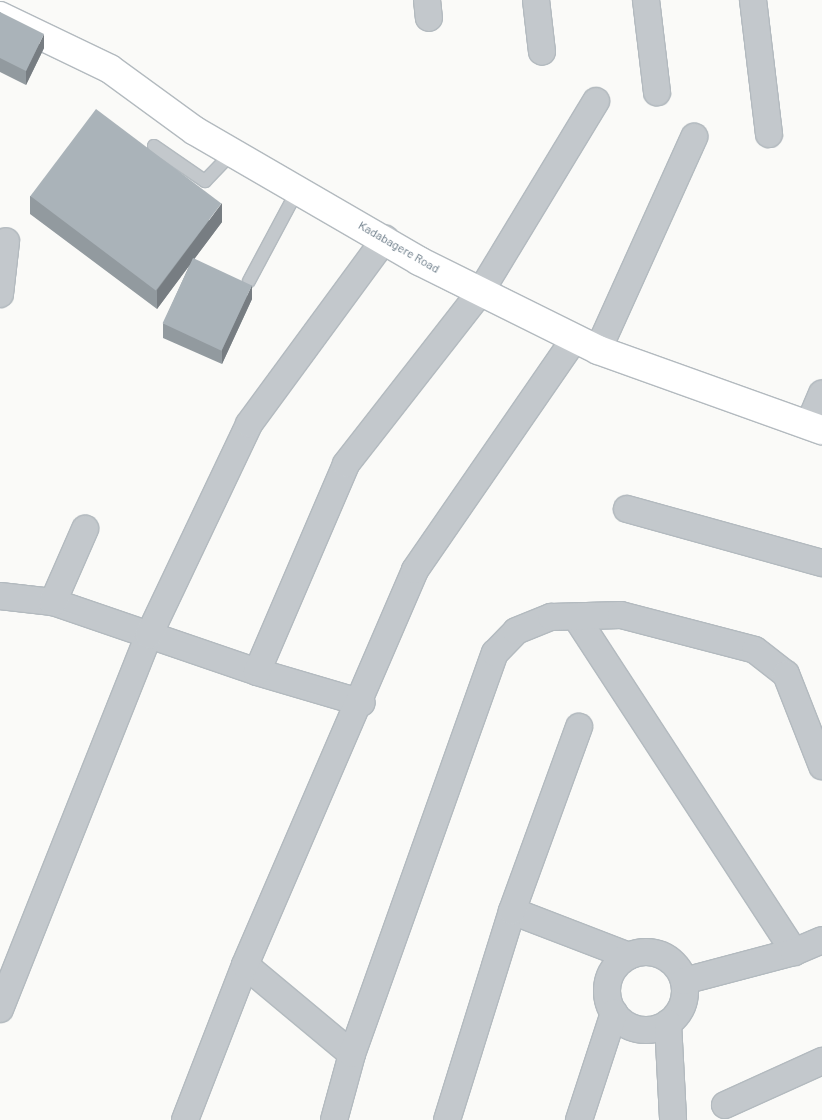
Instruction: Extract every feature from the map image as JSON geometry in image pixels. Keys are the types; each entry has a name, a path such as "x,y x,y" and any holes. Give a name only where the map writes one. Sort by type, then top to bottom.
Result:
{"street":[{"path":"536,0 542,52"},
{"path":"646,0 657,92"},
{"path":"753,0 770,134"},
{"name":"Kadabagere Road","path":"0,16 110,69 232,153 297,191 481,291 587,344 815,427"},
{"path":"256,672 346,464 481,291 596,101"},
{"path":"185,1120 245,965 362,702 415,570 587,344 694,137"},
{"path":"0,1009 149,635 249,424 385,239"},
{"path":"0,294 6,241"},
{"path":"815,427 822,394"},
{"path":"627,509 822,563"},
{"path":"53,602 85,529"},
{"path":"0,596 53,602 256,672 362,702"},
{"path":"334,1120 352,1054 495,653 516,631 550,617 621,615 755,650 786,674 822,766"},
{"path":"576,616 794,952"},
{"path":"447,1120 512,911 579,727"},
{"path":"512,911 629,956 651,952 663,956 684,981 683,1005 668,1023 645,1030 633,1027 614,1013 608,1001 611,975 629,956"},
{"path":"684,981 794,952 822,940"},
{"path":"245,965 352,1054"},
{"path":"579,1120 614,1013"},
{"path":"668,1023 673,1120"},
{"path":"725,1105 820,1066"}],"lane":[{"path":"154,146 205,181 232,153"},
{"path":"249,281 297,191"}],"building":[{"path":"0,12 44,34 26,71 0,58"},
{"path":"96,109 221,203 156,291 30,196"},
{"path":"193,258 252,285 221,351 163,323"}]}
